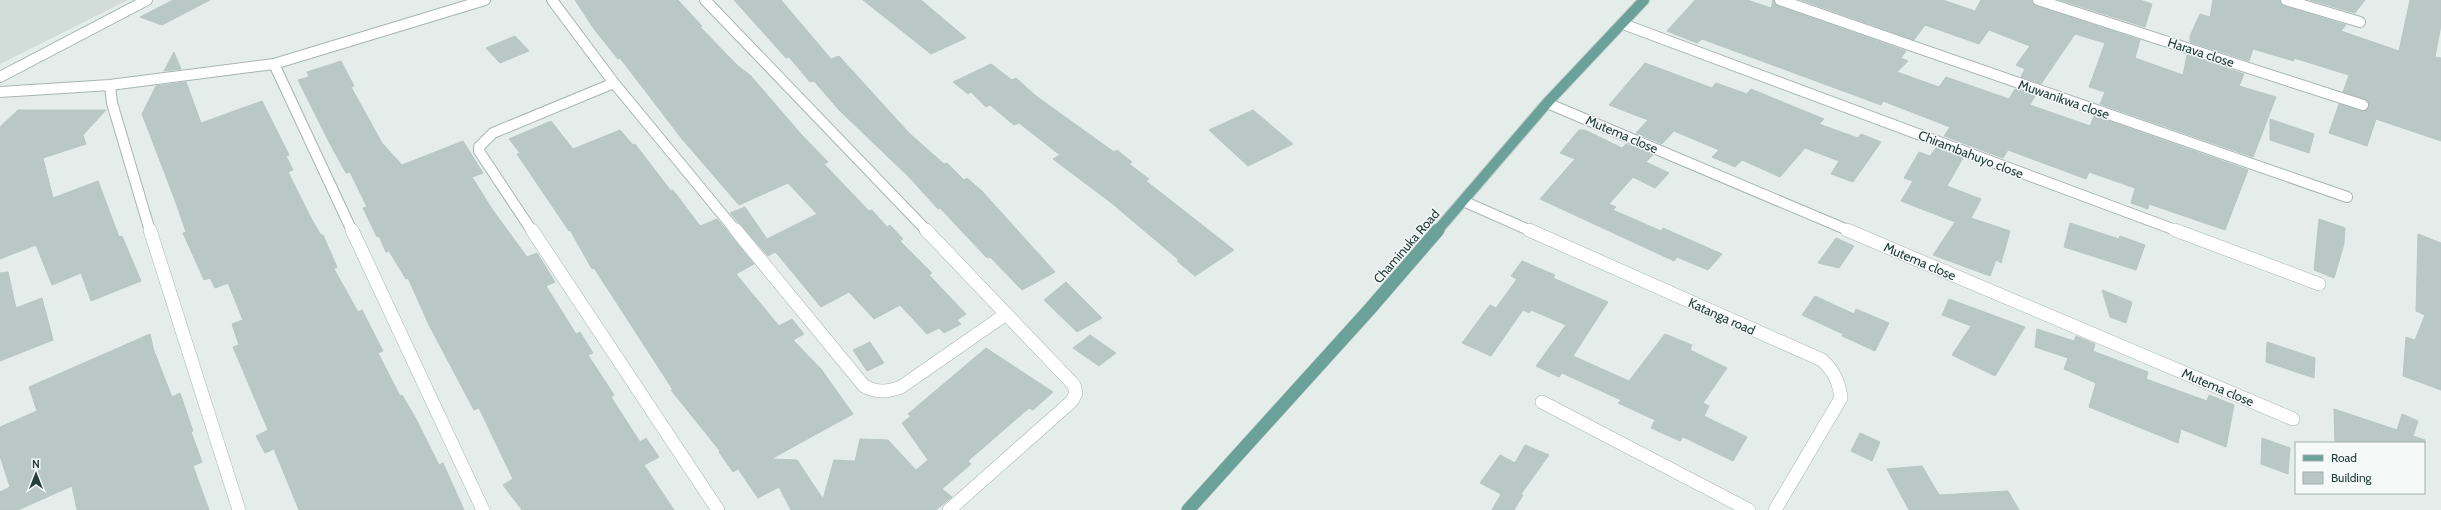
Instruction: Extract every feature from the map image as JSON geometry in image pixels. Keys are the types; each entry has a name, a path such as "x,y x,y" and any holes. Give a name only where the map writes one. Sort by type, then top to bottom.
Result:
{"main road":[{"name":"Chaminuka Road","path":"1188,510 1369,310 1548,103 1644,0"}],"street":[{"path":"0,77 147,0"},
{"path":"0,92 110,85 274,64 485,0"},
{"path":"552,0 614,83 864,386 872,391 881,392 891,391 901,387 1006,314"},
{"path":"705,0 1074,385 1076,393 1072,401 949,510"},
{"name":"Muwanikwa close","path":"1780,0 2347,198"},
{"name":"Harava close","path":"2038,0 2363,105"},
{"path":"2286,0 2360,22"},
{"name":"Chirambahuyo close","path":"1623,24 2319,284"},
{"path":"274,64 483,510"},
{"path":"614,83 493,133 479,147 479,152 718,510"},
{"path":"110,85 112,103 156,251 239,510"},
{"name":"Mutema close","path":"1548,103 2293,419"},
{"name":"Katanga road","path":"1463,201 1822,360 1832,369 1840,383 1841,398 1775,510"},
{"path":"1542,402 1749,510"}],"shaded area":[{"path":"0,0 128,0 0,64"}],"building":[{"path":"173,0 210,0 162,25 140,17"},
{"path":"575,0 678,0 702,26 700,27 737,65 751,76 800,133 828,162 824,164 869,211 872,210 887,227 890,225 903,239 900,241 932,273 929,275 966,314 957,320 961,324 944,333 939,328 927,334 900,305 874,319 849,292 821,307 778,255 775,252 768,256 730,213 745,207 767,239 817,214 788,183 739,205 682,139 620,58 618,59 594,29"},
{"path":"734,0 781,0 831,59 839,56 909,133 944,164 947,163 964,180 967,178 982,191 1055,272 1022,290 990,257 987,258 940,208 938,209 909,177 839,110 814,81 810,82 789,57 786,58"},
{"path":"863,0 921,0 966,38 931,54"},
{"path":"1695,0 1747,0 1771,8 1773,0 1778,6 1906,51 1901,58 1908,61 1897,72 1939,87 1946,77 2009,99 2015,89 2035,96 2030,105 2090,126 2094,116 2248,170 2225,230 2149,204 2148,209 2131,203 2135,188 2089,172 2086,179 2008,150 2003,158 1944,136 1950,127 1883,101 1881,105 1702,39 1697,43 1667,31"},
{"path":"1801,0 1943,0 1975,11 1981,0 2031,0 2036,6 2140,40 2135,58 2183,75 2187,55 2244,74 2239,86 2276,97 2253,157 2100,104 2105,92 2089,87 2105,43 2075,34 2041,84 2021,77 2025,69 2016,65 2030,46 1989,30 1979,44 1925,25 1914,40"},
{"path":"2060,0 2140,0 2152,4 2145,27"},
{"path":"2213,0 2279,0 2284,6 2346,25 2341,31 2399,51 2410,0 2441,0 2441,25 2435,57 2441,58 2441,141 2376,119 2367,146 2329,133 2339,104 2361,111 2369,107 2369,103 2365,99 2343,92 2349,75 2294,58 2294,61 2253,49 2249,61 2190,42 2190,36 2200,14 2210,17"},
{"path":"2310,0 2365,0 2355,13"},
{"path":"515,36 529,51 500,63 486,48"},
{"path":"174,52 181,69 164,71"},
{"path":"341,61 354,86 351,87 382,143 402,165 463,141 483,173 472,177 492,209 527,257 537,253 555,282 546,286 576,334 580,332 593,353 588,355 614,395 611,397 640,442 646,438 659,457 644,465 674,510 522,510 503,485 513,479 479,408 474,410 429,325 408,278 406,279 389,251 386,252 379,236 377,237 363,208 367,207 350,172 346,173 298,80 309,77 307,72"},
{"path":"1645,63 1712,88 1716,83 1747,94 1751,89 1824,119 1819,124 1858,138 1861,134 1881,142 1853,182 1831,174 1839,161 1805,148 1780,177 1742,160 1735,167 1712,157 1719,150 1674,131 1662,144 1636,133 1648,120 1609,105"},
{"path":"991,64 1012,80 1016,78 1036,96 1114,152 1117,150 1132,162 1129,164 1149,179 1146,181 1234,250 1195,276 1177,261 1179,260 1109,201 1053,159 1060,155 1019,123 1014,125 990,105 986,107 971,92 968,94 953,82"},
{"path":"186,82 201,123 262,101 289,155 286,156 293,170 288,172 312,220 321,235 323,235 337,267 334,269 358,312 362,310 383,351 378,353 400,396 402,395 415,417 439,465 443,463 464,510 299,510 274,449 265,453 256,436 268,430 233,347 239,345 232,324 243,320 228,283 215,288 210,278 204,280 183,233 186,232 175,200 142,114 156,86"},
{"path":"18,110 106,110 83,135 86,144 43,158 53,198 98,181 119,237 122,236 141,281 91,301 81,273 52,285 36,245 0,259 0,127"},
{"path":"1253,110 1293,144 1248,166 1209,130"},
{"path":"2270,119 2314,134 2309,153 2270,140"},
{"path":"551,121 573,149 620,130 633,145 635,144 671,191 673,190 700,226 717,219 754,264 736,274 779,326 792,319 804,334 793,340 821,369 853,414 771,459 797,460 823,499 834,460 855,461 860,439 888,440 916,470 928,460 902,423 911,416 908,414 986,348 1053,392 1033,410 1029,408 968,461 971,464 942,489 952,497 936,510 791,510 779,487 758,498 738,469 733,472 719,452 720,451 671,390 673,390 594,268 592,269 570,230 569,231 517,154 520,153 509,139"},
{"path":"1579,130 1585,130 1622,148 1626,144 1653,155 1646,162 1669,173 1655,188 1633,177 1609,204 1616,207 1613,210 1661,231 1663,228 1722,254 1708,270 1677,257 1674,261 1540,199 1575,159 1560,153"},
{"path":"1936,148 1963,158 1947,186 1981,199 1971,218 2010,231 2001,263 1996,260 1990,276 1933,255 1955,222 1901,201 1913,181 1904,178 1919,152 1930,156"},
{"path":"2319,219 2345,228 2344,244 2334,278 2314,270"},
{"path":"2070,223 2119,239 2120,236 2145,245 2136,270 2064,247"},
{"path":"2418,234 2441,243 2441,390 2403,376 2406,337 2415,340 2425,315 2416,311"},
{"path":"1836,238 1854,246 1839,268 1818,263"},
{"path":"1522,261 1555,275 1553,278 1608,302 1573,356 1629,381 1665,334 1692,345 1690,350 1727,368 1703,403 1709,406 1704,416 1747,437 1733,461 1683,437 1680,441 1651,428 1655,420 1618,403 1621,400 1562,373 1559,377 1536,366 1566,325 1531,310 1529,313 1523,310 1491,356 1462,343 1490,305 1496,308 1517,279 1511,276"},
{"path":"8,272 16,308 42,298 53,340 0,361 0,273"},
{"path":"1066,282 1102,318 1077,332 1044,300"},
{"path":"2102,290 2132,302 2126,323 2110,317"},
{"path":"1815,296 1854,314 1856,309 1889,323 1875,351 1802,315"},
{"path":"1949,299 2025,327 1995,376 1952,355 1971,326 1942,315"},
{"path":"2037,329 2074,341 2076,336 2095,344 2093,351 2148,372 2146,379 2207,401 2209,395 2234,405 2226,447 2181,429 2178,443 2089,407 2096,383 2064,369 2068,358 2035,347"},
{"path":"150,334 154,351 172,397 180,393 193,431 191,432 202,462 193,466 209,510 77,510 72,486 18,510 0,510 0,492 10,487 0,456 0,427 37,411 29,387"},
{"path":"1090,335 1116,353 1099,366 1073,348"},
{"path":"870,342 884,363 867,371 853,350"},
{"path":"2267,342 2315,358 2314,378 2266,362"},
{"path":"2334,409 2397,430 2402,414 2418,421 2413,436 2425,440 2425,442 2335,442"},
{"path":"1860,433 1880,442 1872,461 1851,451"},
{"path":"2262,438 2290,448 2288,474 2261,464"},
{"path":"1525,445 1549,455 1521,494 1523,495 1514,510 1492,510 1501,494 1480,483 1500,455 1515,463"},
{"path":"1922,466 1939,495 2008,491 2019,510 1909,510 1887,469"}]}
